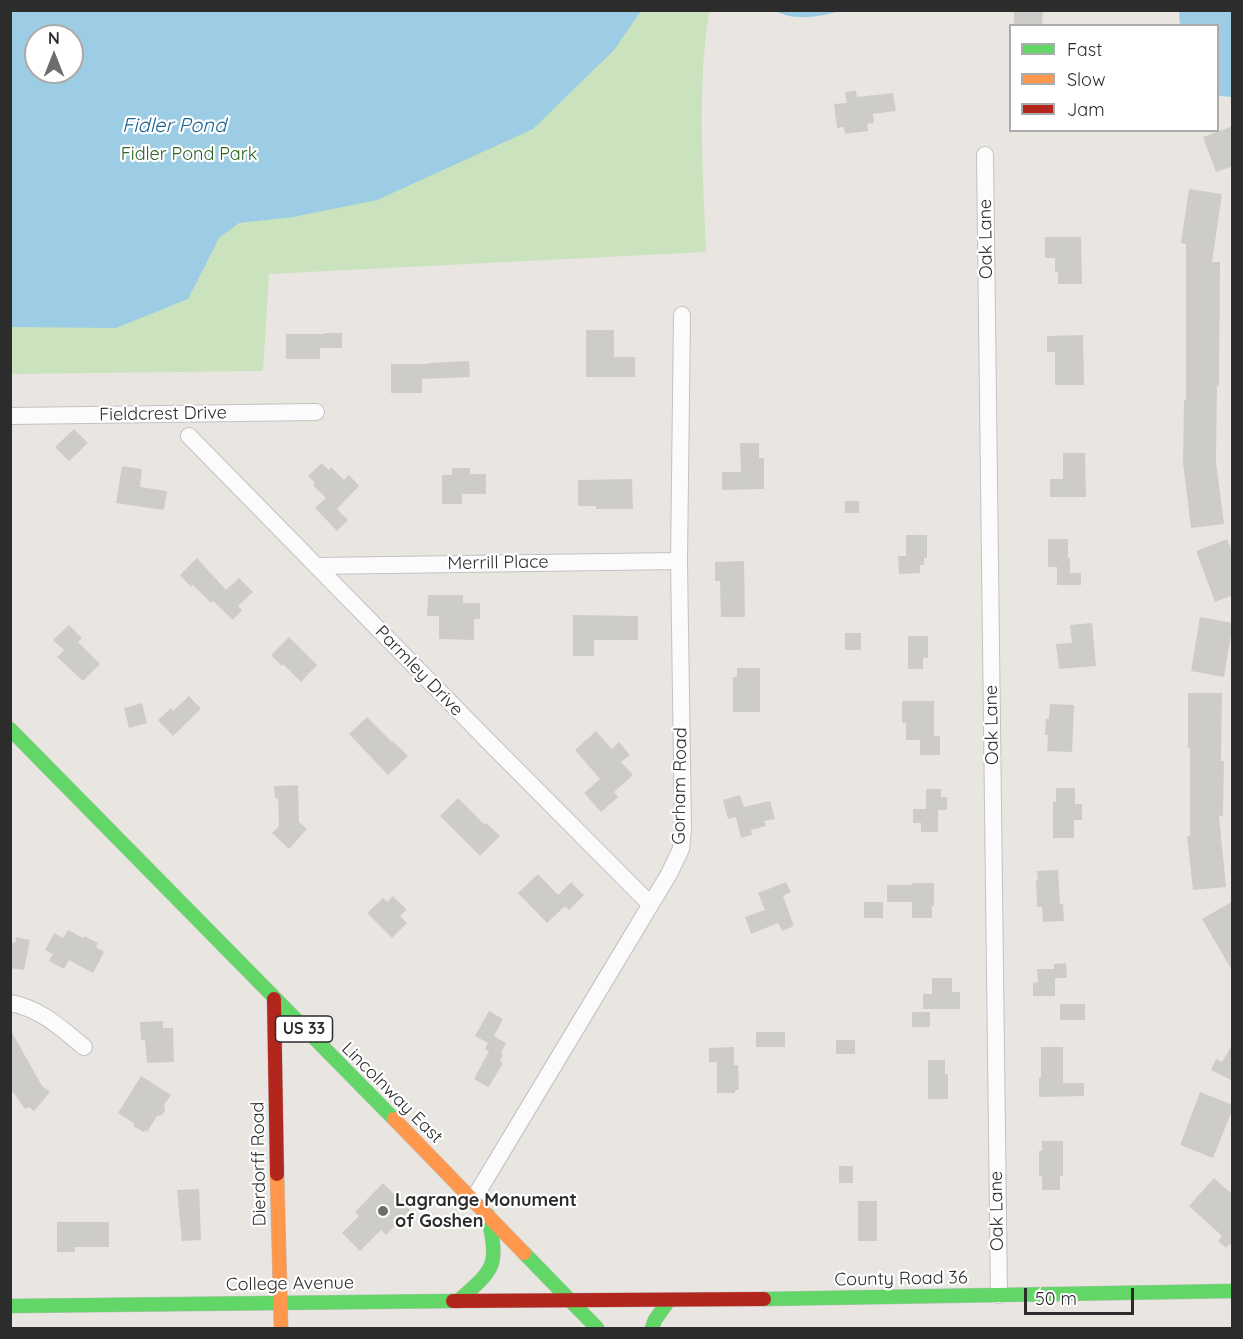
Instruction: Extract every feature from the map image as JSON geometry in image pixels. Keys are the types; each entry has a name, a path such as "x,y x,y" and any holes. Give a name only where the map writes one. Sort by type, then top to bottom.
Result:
{"main road":[{"name":"Lincolnway East","path":"10,729 488,1215 597,1329"},
{"name":"Dierdorff Road","path":"274,999 281,1329"},
{"path":"458,1301 488,1273 492,1263 493,1247 488,1215"},
{"name":"County Road 36","path":"569,1300 1233,1292"},
{"name":"College Avenue","path":"10,1306 569,1300"},
{"path":"652,1329 655,1320 669,1300"}],"street":[{"name":"Oak Lane","path":"985,155 999,1295"},
{"name":"Gorham Road","path":"473,1200 676,862 681,849 679,561 682,315"},
{"name":"Fieldcrest Drive","path":"10,416 316,412"},
{"name":"Parmley Drive","path":"189,436 650,904"},
{"name":"Merrill Place","path":"316,566 679,561"},
{"path":"10,1003 31,1009 51,1019 84,1047"}],"green space":[{"name":"Fidler Pond","path":"10,11 709,11 702,101 706,252 269,274 263,371 11,374"}],"water":[{"name":"Fidler Pond","path":"11,10 641,10 614,50 533,129 377,200 293,217 239,223 219,238 188,299 116,328 11,327"},
{"path":"774,11 839,11 821,16 801,17"},
{"path":"1179,11 1232,11 1232,97 1219,95 1219,24 1180,24"}],"building":[{"path":"1014,10 1043,10 1042,24 1014,24"},
{"path":"856,91 857,97 893,93 896,111 873,114 874,123 867,124 868,131 845,134 844,127 837,128 834,104 847,103 845,92"},
{"path":"1233,126 1233,166 1216,172 1203,137"},
{"path":"1189,189 1222,194 1212,262 1220,262 1216,462 1224,524 1191,528 1183,463 1184,400 1186,400 1186,244 1181,243"},
{"path":"1045,237 1081,237 1082,284 1058,284 1055,258 1045,258"},
{"path":"586,330 614,330 614,357 635,357 635,377 586,377"},
{"path":"342,333 342,348 320,348 320,359 286,359 286,334"},
{"path":"1083,335 1084,385 1055,385 1055,352 1047,352 1047,336"},
{"path":"469,361 470,377 422,379 422,393 391,393 391,364"},
{"path":"74,429 88,443 69,461 55,447"},
{"path":"740,443 759,443 759,458 764,458 764,489 722,490 722,472 741,472"},
{"path":"1063,453 1085,453 1086,497 1050,497 1050,479 1063,479"},
{"path":"322,463 329,470 331,467 344,480 349,475 359,486 337,509 348,520 337,531 315,508 326,498 313,485 315,483 308,476"},
{"path":"122,466 142,469 140,487 167,491 164,510 116,503"},
{"path":"452,468 470,468 470,474 486,474 486,494 462,494 462,504 442,504 442,475 452,475"},
{"path":"632,479 633,509 596,509 596,506 578,506 578,480"},
{"path":"845,501 859,501 859,513 845,513"},
{"path":"906,535 927,535 927,558 924,558 924,565 920,565 920,573 899,574 898,556 906,556"},
{"path":"1048,539 1068,539 1070,573 1081,573 1081,585 1057,585 1057,567 1048,567"},
{"path":"1227,539 1233,554 1233,595 1215,602 1196,551"},
{"path":"197,558 226,590 239,578 253,592 238,606 242,610 233,620 193,585 191,587 180,575"},
{"path":"744,561 745,617 721,617 720,581 715,581 715,562"},
{"path":"428,595 463,595 463,603 480,603 480,619 474,619 474,640 439,639 439,616 427,616"},
{"path":"573,615 638,616 638,640 594,640 594,656 573,656"},
{"path":"1200,617 1233,623 1224,677 1191,671"},
{"path":"1092,623 1096,666 1059,669 1056,644 1072,643 1070,625"},
{"path":"69,625 82,638 78,642 100,664 83,681 57,657 64,650 53,640"},
{"path":"845,633 861,633 861,650 845,650"},
{"path":"908,636 928,636 928,658 923,658 923,669 908,669"},
{"path":"289,637 317,665 301,682 271,655"},
{"path":"737,668 760,668 760,712 733,712 733,677 737,677"},
{"path":"1188,693 1222,693 1223,816 1219,816 1226,887 1193,890 1187,836 1190,836"},
{"path":"189,696 201,709 173,736 158,720 171,708 173,711"},
{"path":"902,701 934,701 934,736 940,736 940,755 920,755 920,740 906,740 906,723 902,723"},
{"path":"142,703 147,723 129,728 124,708"},
{"path":"1050,704 1074,705 1072,752 1047,751 1046,719 1049,719"},
{"path":"367,717 408,756 388,775 349,734"},
{"path":"596,731 612,749 619,742 630,755 621,762 633,775 614,792 618,797 601,812 584,793 600,779 575,750"},
{"path":"298,785 299,822 307,829 289,849 272,833 279,826 278,798 275,798 274,786"},
{"path":"1056,788 1075,788 1075,804 1082,804 1082,820 1074,820 1074,838 1053,838 1053,802 1056,802"},
{"path":"926,789 941,789 941,797 947,797 947,810 938,810 938,832 921,832 921,823 913,823 913,809 926,809"},
{"path":"740,795 744,807 770,801 775,819 764,821 766,826 751,830 752,835 741,838 736,817 728,819 723,800"},
{"path":"458,798 484,824 486,823 500,836 480,856 440,816"},
{"path":"1058,870 1060,904 1063,904 1064,921 1043,922 1042,907 1037,907 1037,871"},
{"path":"538,874 558,895 571,882 584,895 569,910 565,906 547,923 518,893"},
{"path":"786,882 791,892 783,896 794,926 782,931 778,923 751,934 745,917 765,910 758,893"},
{"path":"912,883 934,883 932,918 912,918 912,902 887,902 887,885 912,885"},
{"path":"393,896 407,910 400,916 407,923 392,938 367,913 383,898 387,902"},
{"path":"1233,901 1233,972 1202,919"},
{"path":"864,902 883,902 883,918 864,918"},
{"path":"68,930 98,943 96,947 104,952 93,973 69,960 64,969 49,961 53,954 45,950 54,933 63,938"},
{"path":"16,937 30,940 24,970 10,968 10,942 15,943"},
{"path":"1066,963 1067,978 1055,978 1055,996 1033,996 1033,983 1038,982 1037,969 1054,969 1054,964"},
{"path":"932,978 952,978 952,992 960,992 960,1009 923,1009 923,994 932,994"},
{"path":"1060,1004 1085,1004 1085,1020 1060,1020"},
{"path":"489,1011 503,1019 494,1036 506,1043 501,1053 503,1055 500,1061 503,1063 488,1087 474,1079 489,1051 485,1049 488,1043 475,1036"},
{"path":"912,1012 930,1012 930,1027 912,1027"},
{"path":"163,1021 163,1028 173,1028 174,1062 147,1063 145,1040 141,1040 140,1022"},
{"path":"10,1029 42,1086 50,1092 34,1111 29,1107 25,1109 10,1091"},
{"path":"756,1032 785,1032 785,1047 756,1047"},
{"path":"836,1040 855,1040 855,1054 836,1054"},
{"path":"1233,1043 1233,1081 1211,1070 1216,1059 1222,1062"},
{"path":"734,1047 734,1065 738,1065 739,1090 735,1090 735,1093 717,1093 717,1062 709,1062 709,1048"},
{"path":"1041,1047 1063,1047 1063,1083 1084,1083 1084,1096 1039,1097"},
{"path":"928,1060 945,1060 945,1074 948,1074 948,1099 928,1098"},
{"path":"141,1076 171,1095 164,1105 165,1111 162,1115 157,1116 147,1132 133,1126 135,1124 118,1113"},
{"path":"1200,1092 1233,1105 1213,1158 1180,1145"},
{"path":"1042,1141 1063,1141 1063,1176 1060,1176 1060,1190 1042,1190 1042,1176 1039,1176 1039,1151 1042,1151"},
{"path":"839,1166 853,1166 853,1183 839,1183"},
{"path":"1214,1178 1233,1195 1233,1246 1230,1244 1226,1248 1218,1241 1222,1236 1189,1206"},
{"path":"383,1183 410,1210 386,1235 381,1230 360,1251 342,1233 359,1216 355,1212"},
{"path":"199,1189 201,1240 182,1241 177,1190"},
{"path":"858,1201 877,1201 877,1241 858,1241"},
{"path":"57,1222 109,1222 109,1247 75,1247 75,1252 57,1252"}],"traffic: fast":[{"path":"10,729 394,1119"},
{"path":"458,1301 481,1280 491,1264 493,1245 488,1215"},
{"path":"524,1253 597,1328"},
{"path":"764,1299 1232,1291"},
{"path":"652,1328 669,1300"},
{"path":"10,1306 453,1301"}],"traffic: slow":[{"path":"394,1119 524,1253"},
{"path":"277,1174 281,1328"}],"traffic: jam":[{"path":"274,999 277,1174"},
{"path":"453,1301 764,1299"}],"place":[{"name":"Lagrange Monument of Goshen","path":"383,1211"}],"park label":[{"name":"Fidler Pond Park","path":"189,155"}]}
